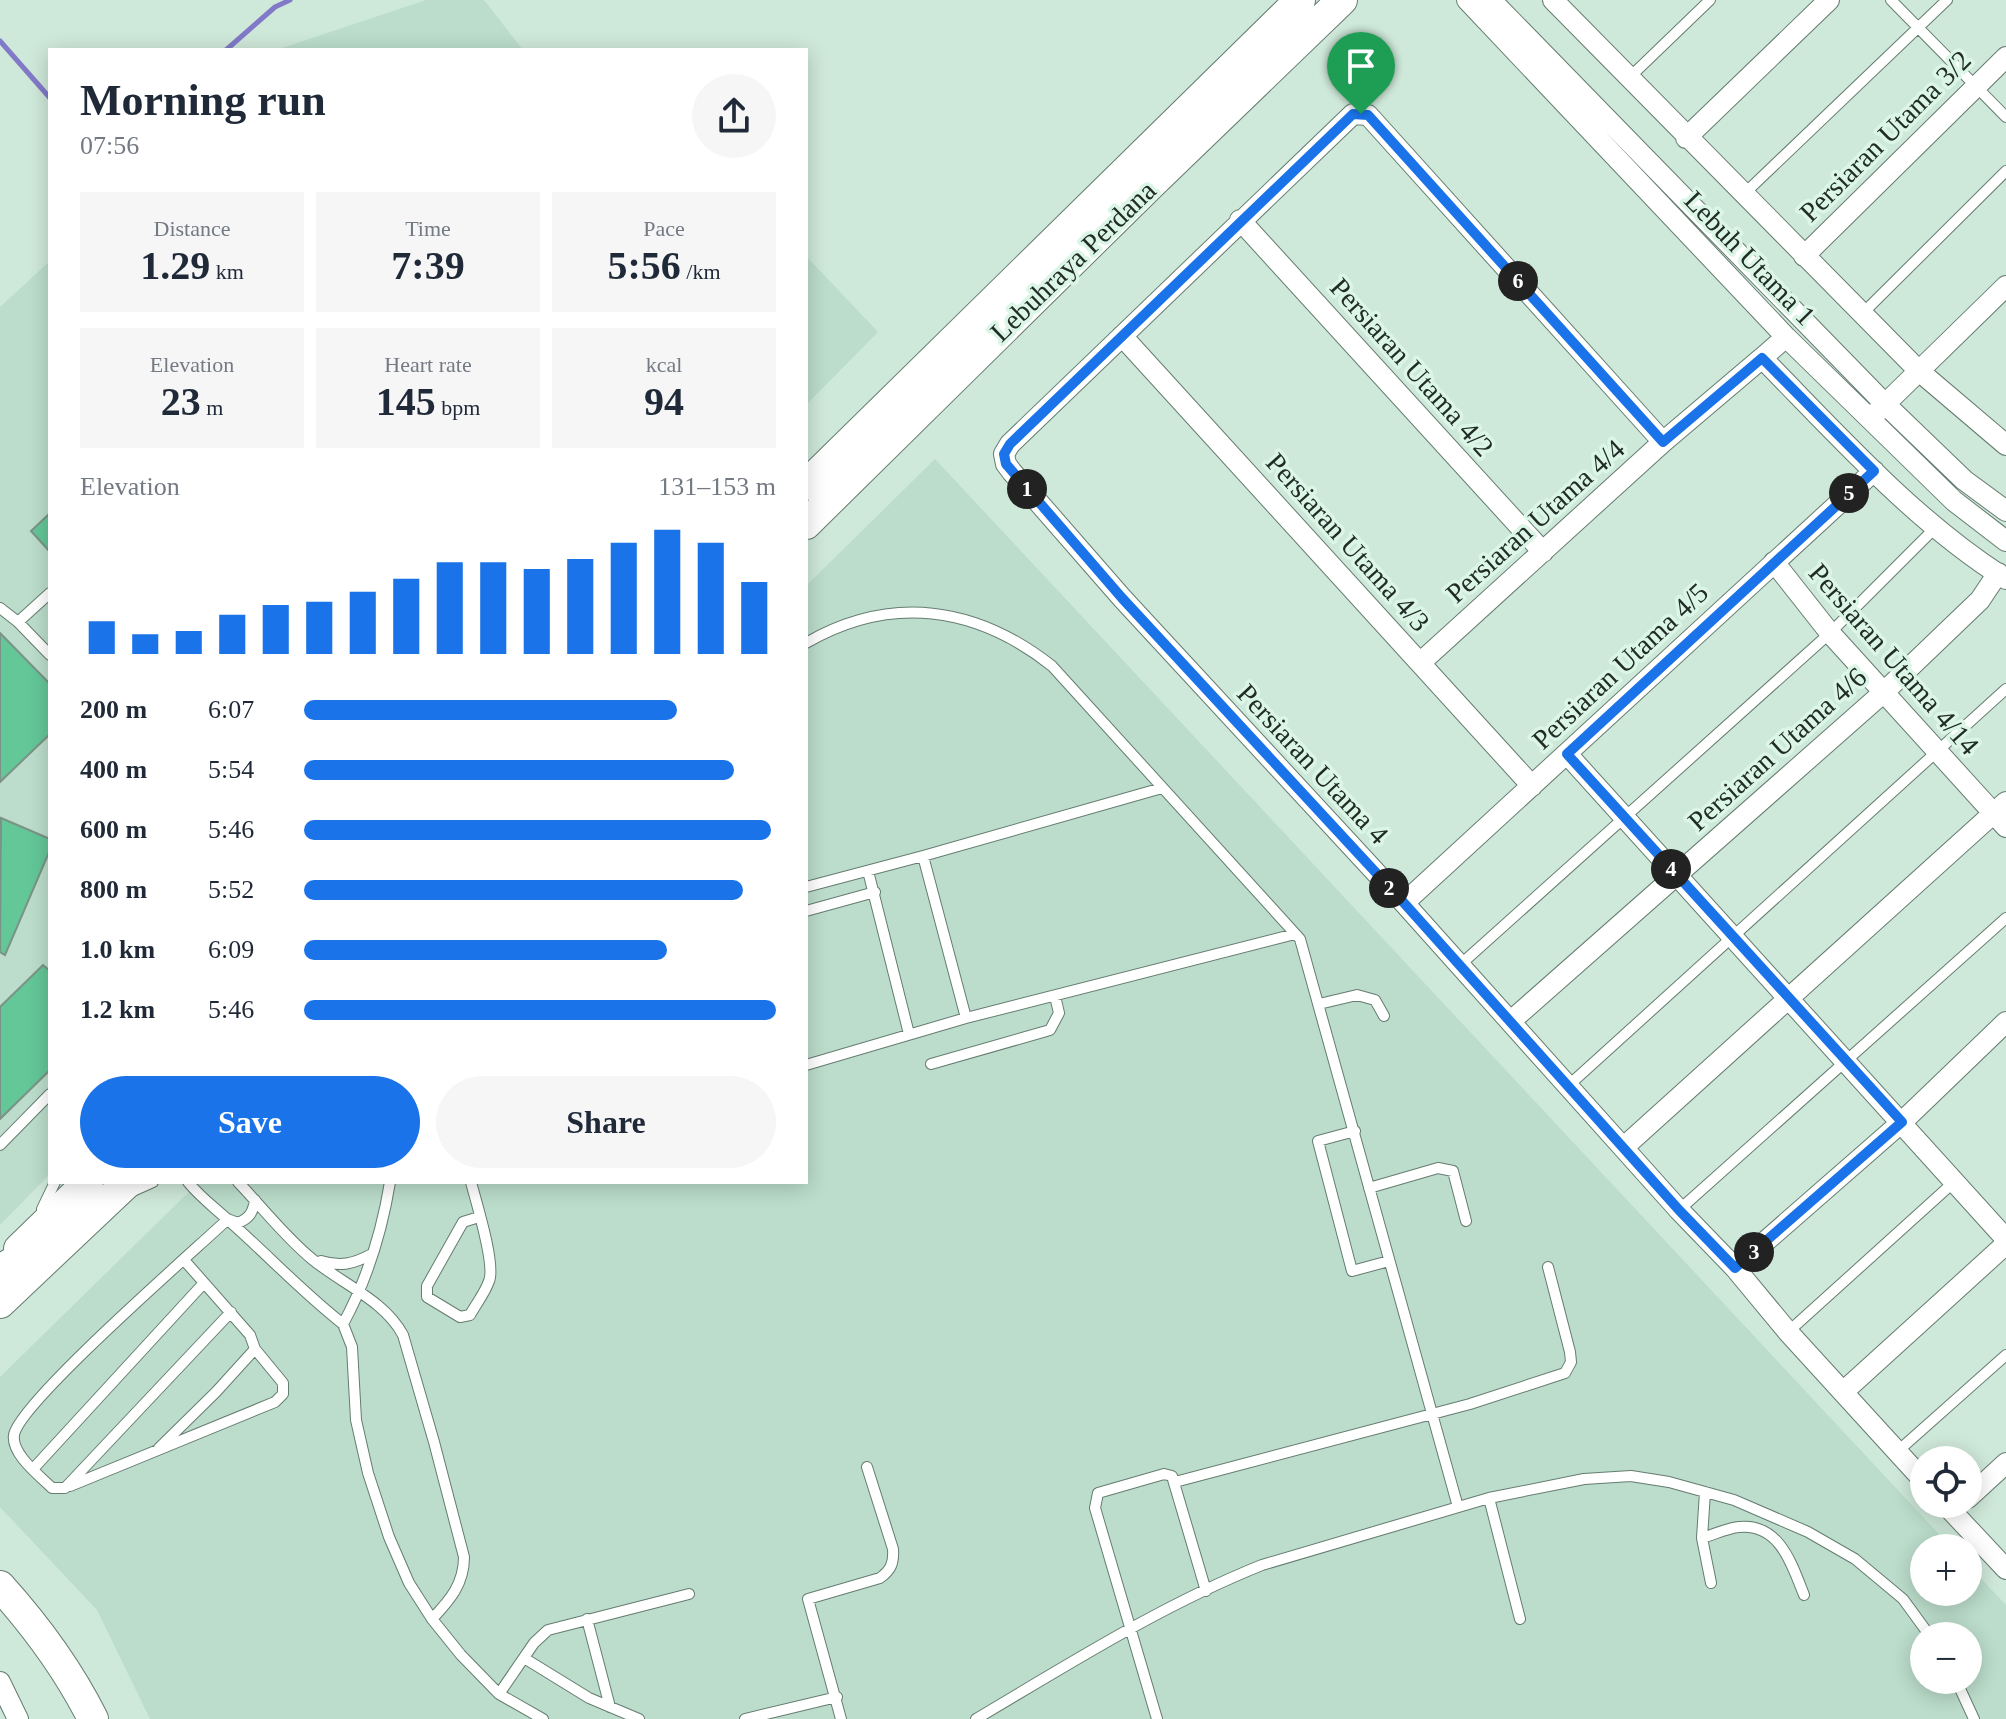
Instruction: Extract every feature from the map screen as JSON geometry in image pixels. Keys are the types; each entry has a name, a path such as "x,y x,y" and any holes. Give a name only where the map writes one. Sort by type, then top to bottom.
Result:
{"main road":[{"name":"Lebuhraya Perdana","path":"808,483 1300,0"},
{"name":"Lebuhraya Perdana","path":"808,522 1342,0"},
{"path":"0,1267 101,1190 121,1184"},
{"path":"0,1303 101,1190"},
{"path":"0,1586 22,1611 78,1690 93,1719"}],"street":[{"path":"1308,35 1360,0"},
{"name":"Lebuh Utama 1","path":"1467,0 1786,337 1954,501 2006,541"},
{"name":"Lebuh Utama 1","path":"1491,0 1885,404 1964,480 2006,511"},
{"path":"1553,0 1919,371 2006,445"},
{"path":"1686,138 1829,0"},
{"name":"Persiaran Utama 3/2","path":"1804,256 2006,57"},
{"name":"Persiaran Utama 4","path":"1663,442 1368,115 1353,114 1010,444 1004,454 1006,464 1122,598 1404,903 1910,1465"},
{"name":"Persiaran Utama 4/2","path":"1240,220 1543,552"},
{"path":"1870,419 2006,286"},
{"name":"Persiaran Utama 4/3","path":"1122,336 1532,786"},
{"name":"Persiaran Utama 4/4","path":"1420,663 1663,442 1786,337"},
{"path":"1762,358 1874,471 1937,526 2002,576"},
{"name":"Persiaran Utama 4/5","path":"1404,903 1874,471"},
{"name":"Persiaran Utama 4/14","path":"1774,562 1830,633 1937,751 2002,814"},
{"name":"Persiaran Utama 4/6","path":"1511,1021 1884,692 2002,576"},
{"path":"1567,754 1902,1122 2006,1242 1843,1392"},
{"path":"1624,1147 1789,997 2002,814"},
{"path":"1735,1268 1902,1122 2006,1022"},
{"path":"1982,1485 2006,1463"},
{"path":"1962,1518 2006,1569"},
{"path":"1,1687 18,1719"}],"lane":[{"path":"1629,78 1710,0"},
{"path":"1891,0 2006,117"},
{"path":"1743,195 1947,0"},
{"path":"1862,314 2006,171"},
{"path":"1460,965 1830,633 1937,526"},
{"path":"18,622 48,595"},
{"path":"0,608 48,653"},
{"path":"808,642 830,629 860,618 893,612 955,616 1008,637 1052,666 1300,939 1458,1507"},
{"path":"1568,1086 2006,689"},
{"path":"808,886 1162,788"},
{"path":"923,856 966,1018"},
{"path":"868,871 909,1034"},
{"path":"808,910 875,892"},
{"path":"1679,1210 2006,918"},
{"path":"808,1064 966,1018 1295,934"},
{"path":"1319,1004 1357,995 1375,1000 1384,1016"},
{"path":"931,1064 1050,1030 1059,1013 1055,996"},
{"path":"0,1145 48,1096"},
{"path":"1355,1131 1318,1141 1352,1271 1389,1261"},
{"path":"1369,1188 1438,1168 1453,1171 1466,1221"},
{"path":"1788,1332 1954,1182"},
{"path":"0,1267 48,1200 54,1184"},
{"path":"101,1190 140,1184"},
{"path":"190,1184 305,1295 343,1324 352,1347 356,1420 368,1473 389,1537 409,1583 432,1619 461,1655 499,1694 543,1719"},
{"path":"240,1184 311,1259 384,1310 403,1335 464,1557 464,1569 452,1599 432,1619"},
{"path":"343,1324 360,1293 386,1208 390,1184"},
{"path":"471,1184 491,1267 490,1280 470,1315 460,1317 427,1297 426,1291 463,1222 479,1217"},
{"path":"228,1219 238,1223 247,1219 254,1210 255,1200"},
{"path":"184,1260 250,1335 255,1349 283,1383 283,1394 275,1402 155,1452 65,1488 52,1488 17,1450 13,1437 18,1422 104,1334 228,1219"},
{"path":"311,1259 336,1265 353,1263 372,1254"},
{"path":"1175,1482 1470,1404 1565,1373 1571,1362 1570,1352 1548,1267"},
{"path":"33,1469 203,1284"},
{"path":"65,1488 231,1312"},
{"path":"155,1452 255,1349"},
{"path":"1898,1451 2006,1355"},
{"path":"841,1719 808,1599 880,1578 889,1572 894,1560 893,1549 867,1467"},
{"path":"1157,1719 1095,1508 1098,1493 1164,1474 1172,1476 1206,1591"},
{"path":"976,1719 1130,1628 1233,1576 1489,1498 1584,1479 1631,1476 1669,1482 1764,1511 1855,1559 1903,1599 1920,1622"},
{"path":"1705,1492 1702,1538 1711,1583"},
{"path":"1489,1498 1520,1619"},
{"path":"1702,1538 1739,1527 1762,1530 1786,1549 1804,1595"},
{"path":"499,1694 548,1630 689,1594"},
{"path":"587,1619 610,1707"},
{"path":"524,1658 589,1698 639,1719"},
{"path":"1962,1694 1974,1719"},
{"path":"745,1719 837,1697"}],"shaded area":[{"path":"426,0 484,0 521,48 282,48"},
{"path":"808,258 878,332 808,403"},
{"path":"48,263 48,1176 0,1225 0,307"},
{"path":"935,459 1910,1503 1910,1518 1924,1518 1939,1534 1910,1534 1910,1606 1982,1606 1982,1580 2006,1605 2006,1719 150,1719 97,1610 0,1507 0,1377 197,1184 808,1184 808,584"}],"building":[{"path":"48,515 48,550 31,531"},
{"path":"0,633 48,682 48,736 0,782"},
{"path":"1,818 48,838 48,855 5,955 0,952"},
{"path":"43,965 48,969 48,1072 0,1119 0,1007"}],"waterway":[{"path":"228,48 275,7 290,0"},
{"path":"0,41 48,96"}],"route":[{"path":"1353,114 1361,114 1368,115 1663,442 1762,358 1874,471 1567,754 1902,1122 1735,1268 1122,598 1006,464 1004,454 1010,444 1240,220 1353,114"}]}
